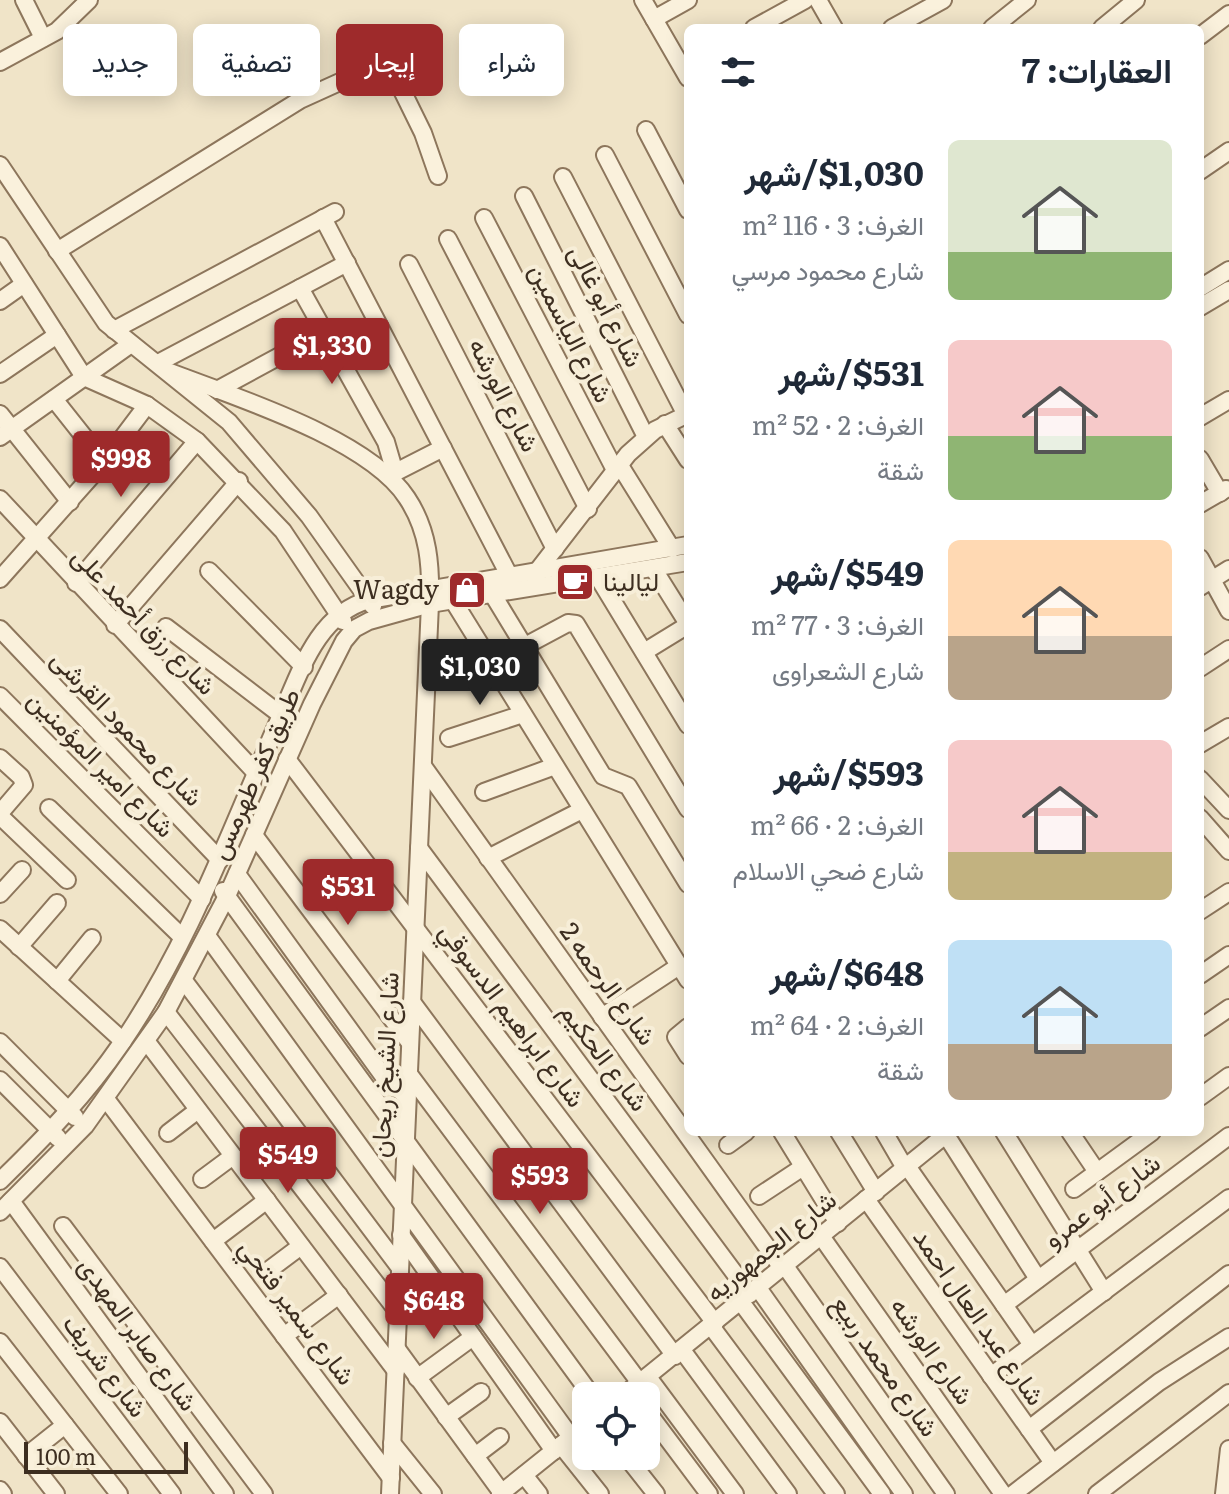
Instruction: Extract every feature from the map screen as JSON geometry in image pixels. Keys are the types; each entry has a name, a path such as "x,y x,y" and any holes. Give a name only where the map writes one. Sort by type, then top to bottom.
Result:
{"street":[{"path":"24,0 43,38"},
{"path":"0,62 63,27 89,0"},
{"path":"643,0 684,67"},
{"path":"654,19 688,0"},
{"path":"762,24 805,0"},
{"path":"818,0 832,24"},
{"path":"899,24 943,0"},
{"path":"997,24 1027,0"},
{"path":"1107,24 1136,0"},
{"path":"1204,33 1229,13 1220,0"},
{"path":"57,251 300,100 375,66 387,68 394,74 423,133 438,176"},
{"path":"646,130 684,202"},
{"path":"1204,168 1229,151"},
{"path":"605,155 684,307"},
{"path":"0,165 114,330 164,368 240,435 309,516 380,618"},
{"path":"563,177 684,408"},
{"name":"شارع أبو غالى","path":"524,196 646,437"},
{"path":"114,330 329,215 347,263 510,577"},
{"name":"شارع الياسمين","path":"484,218 617,467 680,547"},
{"path":"448,239 588,509"},
{"path":"0,246 84,377 147,405 197,441 239,481 289,540 350,634"},
{"path":"164,368 347,263"},
{"name":"شارع الورشه","path":"409,264 555,549"},
{"path":"1204,286 1228,274"},
{"path":"0,301 24,284"},
{"path":"300,288 386,442 392,476"},
{"path":"1204,305 1229,290"},
{"path":"217,390 324,332"},
{"path":"0,374 57,335"},
{"path":"6,432 131,344"},
{"path":"164,368 317,432 392,476"},
{"path":"54,399 104,462"},
{"path":"1204,415 1229,400"},
{"path":"0,579 104,462 147,405"},
{"path":"0,414 6,432 70,502"},
{"path":"535,574 588,509 617,467 646,437 684,415"},
{"path":"665,424 684,454"},
{"path":"76,583 197,441"},
{"path":"392,476 443,448"},
{"path":"1204,464 1224,490 1204,502"},
{"name":"شارع الشيخ ريحان","path":"390,1489 423,766 439,595 419,518 392,476"},
{"path":"115,625 239,481"},
{"name":"شارع رزق أحمد على","path":"0,499 35,540 256,773"},
{"name":"طريق كفر طهرمس","path":"489,587 510,577 680,547"},
{"name":"طريق كفر طهرمس","path":"0,1181 69,1111 123,1041 202,899 281,715 321,633 339,613 369,600 598,577 684,563"},
{"path":"653,568 684,618"},
{"path":"1229,569 1206,583 1229,611"},
{"path":"209,571 304,667"},
{"path":"598,577 684,718"},
{"path":"489,587 603,776 628,786 684,877"},
{"path":"439,595 523,714 684,973 602,1017"},
{"name":"طريق كفر طهرمس","path":"6,1207 85,1126 147,1042 185,982 227,896 287,759 350,634 361,625 439,595"},
{"path":"525,646 568,623 576,624 684,802"},
{"path":"166,627 281,715"},
{"path":"644,652 684,627"},
{"name":"شارع محمود القرشى","path":"0,629 220,860"},
{"path":"1204,665 1229,649"},
{"name":"شارع امير المؤمنين","path":"0,696 202,899"},
{"path":"449,738 523,714"},
{"path":"1204,742 1229,727"},
{"path":"0,758 21,777 24,785 0,814 67,880"},
{"name":"شارع ابراهيم الدسوقي","path":"287,759 713,1325 836,1494"},
{"name":"شارع الرحمه 2","path":"423,766 684,1130"},
{"path":"484,792 555,766"},
{"path":"1204,783 1228,807"},
{"path":"49,808 182,937"},
{"path":"488,858 582,810"},
{"path":"1204,827 1229,851"},
{"path":"254,835 410,1043"},
{"name":"شارع الحكيم","path":"419,848 750,1295"},
{"path":"0,894 22,870"},
{"path":"237,874 384,1077 407,1097"},
{"path":"212,877 582,1382"},
{"path":"1204,908 1229,892"},
{"path":"19,947 57,903"},
{"path":"0,929 123,1041"},
{"path":"208,937 403,1202 562,1444"},
{"path":"57,981 92,938"},
{"path":"1204,972 1229,955"},
{"path":"185,982 400,1268"},
{"path":"412,1002 788,1494"},
{"path":"1204,1025 1229,1008"},
{"path":"166,1012 398,1312"},
{"path":"684,1030 676,1037 684,1050"},
{"path":"0,1042 85,1126"},
{"path":"147,1042 396,1371"},
{"path":"409,1074 631,1382"},
{"path":"1204,1094 1229,1076"},
{"path":"0,1080 66,1146"},
{"name":"شارع سمير فتحي","path":"106,1099 284,1336 390,1489"},
{"path":"168,1133 198,1110"},
{"name":"شارع الرحمه 2","path":"689,1136 784,1267"},
{"path":"784,1136 838,1223"},
{"name":"شارع عبد العال احمد","path":"841,1136 871,1196 1053,1463"},
{"path":"887,1136 1032,1345"},
{"name":"شارع الجمهوريه","path":"642,1382 941,1136"},
{"path":"943,1136 1038,1279"},
{"path":"1006,1136 1104,1292"},
{"path":"1073,1136 1097,1172"},
{"path":"1074,1189 1146,1136"},
{"name":"شارع أبو عمرو","path":"1004,1305 1229,1136"},
{"path":"202,1179 233,1156"},
{"path":"759,1196 803,1167"},
{"path":"991,1376 1229,1198"},
{"path":"213,1241 267,1200"},
{"name":"شارع صابر المهدى","path":"6,1207 225,1494"},
{"path":"63,1226 264,1494"},
{"path":"401,1235 473,1337 600,1494"},
{"name":"شارع الورشه","path":"821,1236 1003,1494"},
{"path":"269,1270 301,1246"},
{"name":"شارع شريف","path":"0,1267 172,1494"},
{"name":"شارع محمد ربيع","path":"784,1267 946,1494"},
{"path":"1029,1429 1229,1274"},
{"path":"284,1336 339,1295"},
{"path":"750,1295 882,1494"},
{"path":"750,1295 904,1494"},
{"path":"417,1378 473,1337"},
{"path":"1013,1494 1169,1374 1229,1337"},
{"path":"0,1342 119,1494"},
{"path":"396,1348 501,1494 572,1436"},
{"path":"446,1417 481,1392"},
{"path":"1097,1494 1229,1393"},
{"path":"660,1414 735,1494"},
{"path":"0,1422 56,1494"},
{"path":"26,1456 65,1425"},
{"path":"660,1429 709,1494"},
{"path":"475,1456 500,1437"},
{"path":"392,1443 433,1494"},
{"path":"1224,1494 1229,1449"},
{"path":"637,1470 656,1494"},
{"path":"524,1475 539,1494"}],"place":[{"name":"ليالينا","path":"575,582"},
{"name":"Wagdy","path":"467,590"}]}
